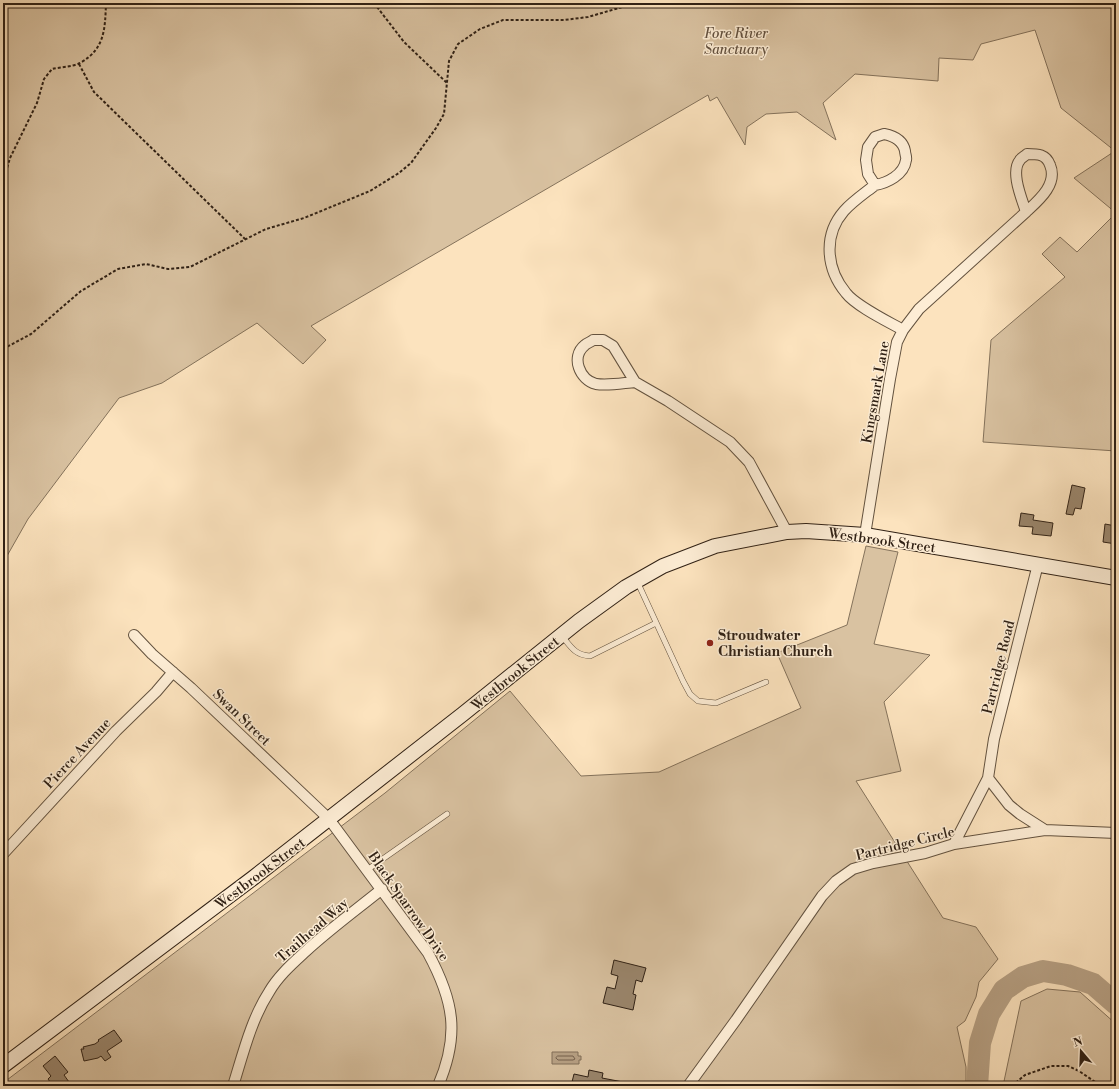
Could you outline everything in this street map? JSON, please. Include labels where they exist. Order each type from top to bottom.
[{"type":"main road","name":"Westbrook Street","points":[[3,1066],[247,883],[605,602],[637,580],[662,566],[715,546],[787,532],[828,532],[865,535],[1116,578]]},
{"type":"street","points":[[875,185],[868,174],[866,160],[868,146],[874,137],[884,134],[895,136],[904,146],[906,160],[901,171],[884,183],[875,185],[844,211],[835,226],[831,238],[829,251],[831,267],[846,294],[861,305],[903,330]]},
{"type":"street","name":"Kingsmark Lane","points":[[865,535],[897,342],[903,330],[919,309],[1026,212],[1047,190],[1050,185],[1053,172],[1048,160],[1037,154],[1027,154],[1019,160],[1016,171],[1017,184],[1026,212]]},
{"type":"street","points":[[635,382],[597,384],[586,380],[578,369],[578,354],[584,345],[593,340],[603,340],[613,346],[635,382],[668,401],[730,442],[749,462],[787,532]]},
{"type":"street","name":"Partridge Road","points":[[954,844],[988,778],[994,739],[1038,564]]},
{"type":"street","name":"Swan Street","points":[[134,635],[152,654],[329,819]]},
{"type":"street","name":"Pierce Avenue","points":[[3,854],[173,672]]},
{"type":"street","points":[[988,778],[1009,805],[1045,830]]},
{"type":"street","name":"Black Sparrow Drive","points":[[329,819],[428,953],[440,977],[448,1003],[452,1026],[451,1047],[446,1068],[438,1086]]},
{"type":"street","name":"Partridge Circle","points":[[688,1086],[822,896],[836,881],[853,869],[925,853],[954,844],[1045,830],[1116,833]]},
{"type":"street","name":"Trailhead Way","points":[[233,1086],[244,1048],[269,991],[296,961],[328,932],[382,889]]},
{"type":"lane","points":[[637,580],[683,681],[690,694],[698,701],[716,703],[766,682]]},
{"type":"lane","points":[[562,635],[574,652],[582,656],[590,656],[656,623]]},
{"type":"lane","points":[[367,870],[446,814]]},
{"type":"path","points":[[3,182],[10,158],[37,102],[44,79],[52,69],[79,64],[95,51],[101,43],[105,22],[106,3]]},
{"type":"path","points":[[374,3],[404,42],[447,83]]},
{"type":"path","points":[[3,349],[31,334],[81,291],[118,269],[146,264],[168,268],[190,267],[266,229],[304,218],[370,190],[399,173],[411,162],[436,128],[444,114],[449,61],[458,44],[480,29],[503,20],[564,20],[588,17],[636,3]]},
{"type":"path","points":[[792,4],[799,8],[808,3]]},
{"type":"path","points":[[79,64],[94,92],[245,240]]},
{"type":"path","points":[[1012,1086],[1025,1075],[1051,1066],[1068,1066],[1079,1071],[1101,1086]]},
{"type":"green space","name":"Fore River Sanctuary","points":[[3,3],[1116,3],[1116,213],[1074,178],[1115,151],[1061,108],[1035,30],[981,44],[973,60],[939,58],[938,81],[855,74],[823,103],[836,140],[797,112],[766,114],[747,127],[745,145],[717,97],[710,101],[708,95],[311,326],[326,340],[303,364],[257,323],[162,383],[119,398],[28,519],[3,563]]},
{"type":"green space","points":[[1116,213],[1116,451],[983,442],[991,340],[1065,277],[1042,254],[1060,237],[1077,252]]},
{"type":"green space","points":[[866,546],[898,552],[874,644],[930,655],[884,702],[901,771],[856,781],[943,918],[976,927],[998,959],[979,982],[976,997],[965,1021],[957,1027],[966,1067],[966,1086],[3,1086],[3,1083],[385,793],[510,691],[581,776],[659,772],[801,708],[777,653],[847,625]]},
{"type":"green space","points":[[1047,989],[1080,992],[1116,1024],[1116,1086],[1003,1086],[1021,1001]]},
{"type":"water","points":[[552,1052],[578,1052],[578,1056],[581,1056],[581,1060],[579,1060],[579,1064],[552,1064]]},
{"type":"building","points":[[1072,485],[1085,488],[1081,509],[1075,508],[1073,515],[1066,514]]},
{"type":"building","points":[[1021,513],[1034,515],[1033,520],[1053,523],[1051,536],[1032,534],[1033,527],[1019,526]]},
{"type":"building","points":[[1105,524],[1116,526],[1116,544],[1103,542]]},
{"type":"building","points":[[614,960],[646,968],[642,982],[636,980],[633,994],[636,995],[633,1010],[603,1003],[607,987],[615,989],[618,976],[611,974]]},
{"type":"building","points":[[114,1030],[122,1041],[107,1051],[111,1057],[105,1061],[101,1056],[84,1061],[81,1049],[84,1049],[83,1047],[95,1044],[99,1041],[98,1040]]},
{"type":"building","points":[[55,1056],[68,1072],[64,1075],[69,1082],[66,1086],[53,1086],[48,1079],[51,1076],[43,1066]]},
{"type":"building","points":[[589,1070],[603,1073],[602,1078],[623,1082],[622,1086],[571,1086],[574,1074],[588,1077]]},
{"type":"waterway","points":[[977,1086],[980,1043],[989,1014],[1004,990],[1023,977],[1043,971],[1067,975],[1093,984],[1116,1004]]},
{"type":"place","name":"Stroudwater Christian Church","points":[[710,643]]}]
